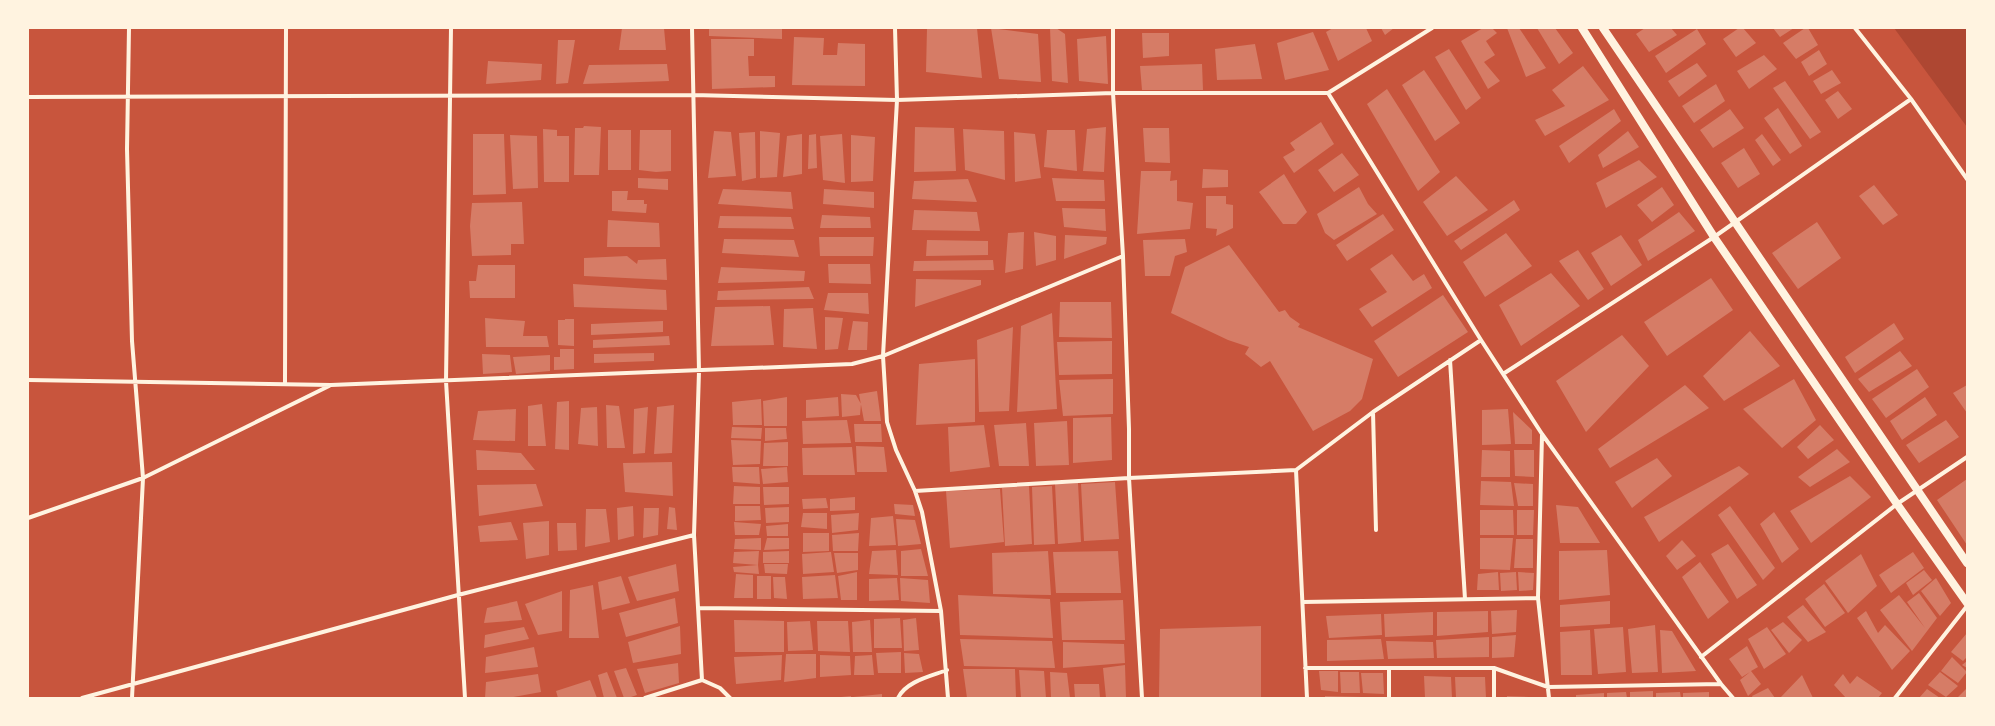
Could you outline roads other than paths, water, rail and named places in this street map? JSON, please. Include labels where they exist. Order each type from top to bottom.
[{"type":"main road","points":[[1582,28],[1714,237],[1897,504],[1967,603]]},
{"type":"main road","points":[[1603,28],[1967,563]]},
{"type":"street","points":[[129,28],[127,97],[132,341],[143,478],[132,698]]},
{"type":"street","points":[[284,384],[286,28]]},
{"type":"street","points":[[451,28],[446,381],[465,698]]},
{"type":"street","points":[[692,28],[699,370],[694,535],[702,680]]},
{"type":"street","points":[[895,28],[896,100],[883,356],[887,422],[896,450],[915,491],[922,512],[941,611],[947,670],[948,698]]},
{"type":"street","points":[[1113,28],[1113,93],[1123,256],[1129,429],[1129,478],[1142,698]]},
{"type":"street","points":[[28,97],[693,95],[896,100],[1113,93],[1328,93],[1432,28]]},
{"type":"street","points":[[1855,28],[1911,99],[1967,179]]},
{"type":"street","points":[[1328,93],[1481,340],[1542,434],[1701,657],[1733,698]]},
{"type":"street","points":[[1503,374],[1714,237],[1911,99]]},
{"type":"street","points":[[28,380],[331,384],[446,381],[852,364],[883,356],[1123,256]]},
{"type":"street","points":[[915,491],[1129,478],[1296,470],[1373,412],[1481,340]]},
{"type":"street","points":[[1450,360],[1465,599]]},
{"type":"street","points":[[28,518],[143,478],[331,384]]},
{"type":"street","points":[[1373,412],[1376,530]]},
{"type":"street","points":[[1542,434],[1538,598],[1549,698]]},
{"type":"street","points":[[1701,657],[1897,504],[1967,457]]},
{"type":"street","points":[[1296,470],[1307,698]]},
{"type":"street","points":[[82,698],[458,595],[694,535]]},
{"type":"street","points":[[1303,602],[1538,598]]},
{"type":"street","points":[[1895,698],[1967,606]]},
{"type":"street","points":[[698,608],[941,611]]},
{"type":"street","points":[[1305,668],[1494,668],[1548,687],[1721,684]]},
{"type":"street","points":[[1389,668],[1389,698]]},
{"type":"street","points":[[1494,668],[1494,698]]},
{"type":"street","points":[[898,698],[916,681],[947,670]]},
{"type":"street","points":[[645,698],[702,680],[720,688],[730,698]]}]
